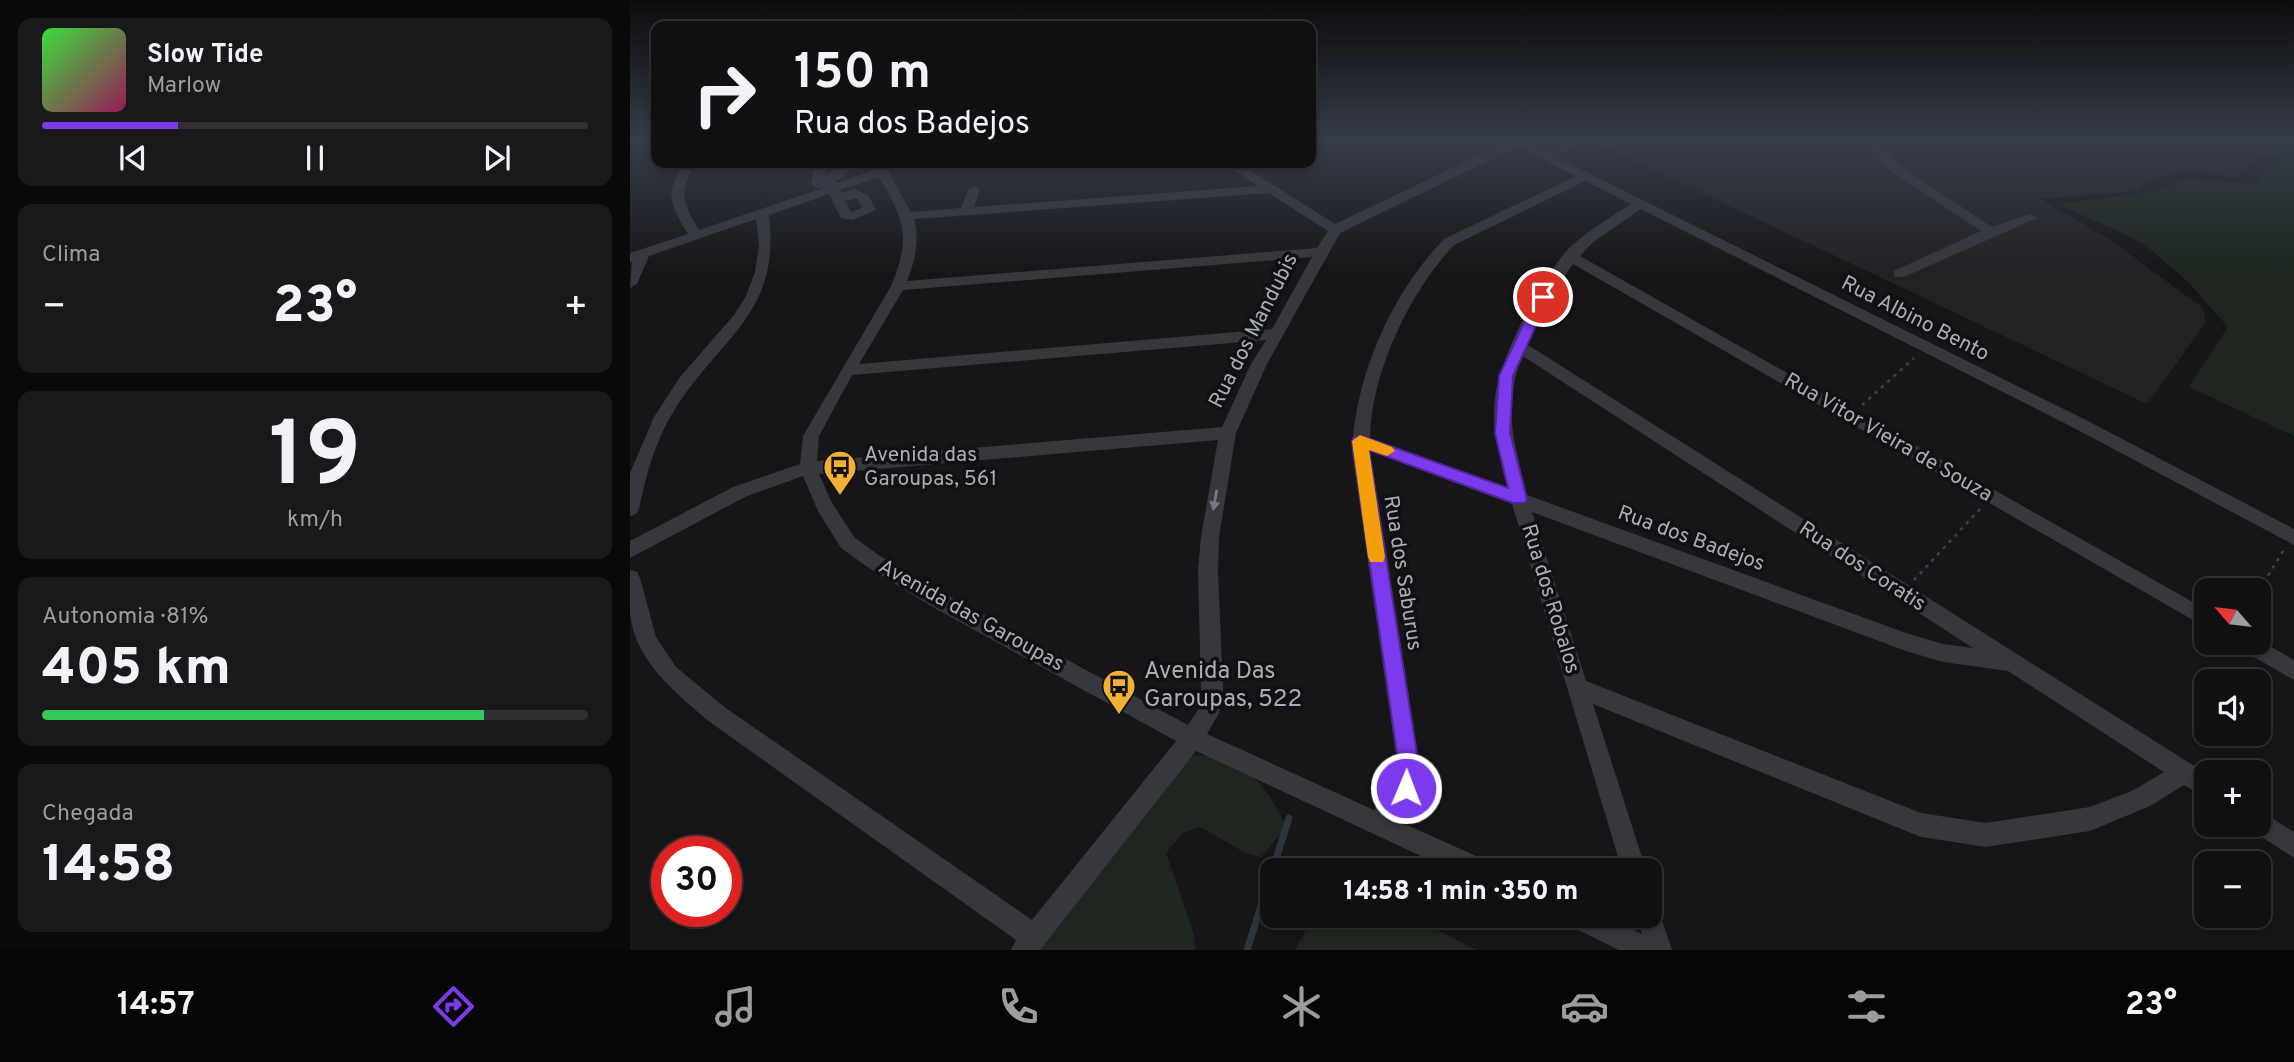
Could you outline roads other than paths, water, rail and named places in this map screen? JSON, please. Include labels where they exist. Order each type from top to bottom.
[{"type":"street","points":[[677,185],[676,203],[696,235]]},
{"type":"street","points":[[775,197],[829,188],[831,185]]},
{"type":"street","points":[[630,284],[636,256],[835,185]]},
{"type":"street","points":[[808,468],[811,436],[908,264],[911,232],[890,185]]},
{"type":"street","points":[[1264,185],[1335,230],[1426,185]]},
{"type":"street","name":"Rua dos Saburus","points":[[1379,823],[1406,788],[1407,754],[1360,441],[1367,391],[1380,354],[1437,252],[1449,242],[1567,185]]},
{"type":"street","name":"Rua Albino Bento","points":[[1600,185],[2082,425],[2293,538]]},
{"type":"street","points":[[1921,185],[1991,232]]},
{"type":"street","points":[[906,216],[1270,189]]},
{"type":"street","points":[[967,212],[974,190]]},
{"type":"street","name":"Rua dos Robalos","points":[[1630,858],[1519,499],[1503,433],[1502,408],[1506,376],[1518,346],[1543,297],[1569,256],[1588,239],[1638,205]]},
{"type":"street","points":[[630,509],[636,478],[651,438],[670,404],[729,334],[760,283],[768,237],[762,212]]},
{"type":"street","points":[[1899,274],[1991,232],[2030,218]]},
{"type":"street","name":"Rua dos Mandubis","points":[[1029,944],[1192,738],[1208,713],[1212,690],[1208,571],[1210,537],[1228,433],[1259,364],[1335,230]]},
{"type":"street","points":[[898,286],[1321,252]]},
{"type":"street","name":"Rua Vitor Vieira de Souza","points":[[1569,256],[2194,613]]},
{"type":"street","points":[[847,370],[1277,334]]},
{"type":"street","name":"Rua dos Coratis","points":[[1518,346],[2194,779]]},
{"type":"street","points":[[630,550],[749,487],[779,475],[808,468],[1228,433]]},
{"type":"street","name":"Rua dos Badejos","points":[[1360,441],[1906,642],[1981,660],[2011,663]]},
{"type":"street","name":"Avenida das Garoupas","points":[[808,468],[824,506],[848,542],[873,561],[938,600],[1192,738],[1453,858]]},
{"type":"street","points":[[630,578],[647,640],[669,674],[715,713],[1029,944]]},
{"type":"street","points":[[2267,655],[2294,671]]},
{"type":"street","points":[[1577,687],[1921,825],[1986,835],[2090,819],[2142,798],[2184,772]]},
{"type":"street","points":[[2271,830],[2294,846]]},
{"type":"street","points":[[1601,928],[1646,950]]},
{"type":"street","points":[[1652,928],[1659,950]]},
{"type":"waterway","points":[[1247,950],[1289,818]]},
{"type":"place","name":"Avenida das Garoupas, 561","points":[[840,497]]},
{"type":"place","name":"Avenida Das Garoupas, 522","points":[[1119,716]]}]
